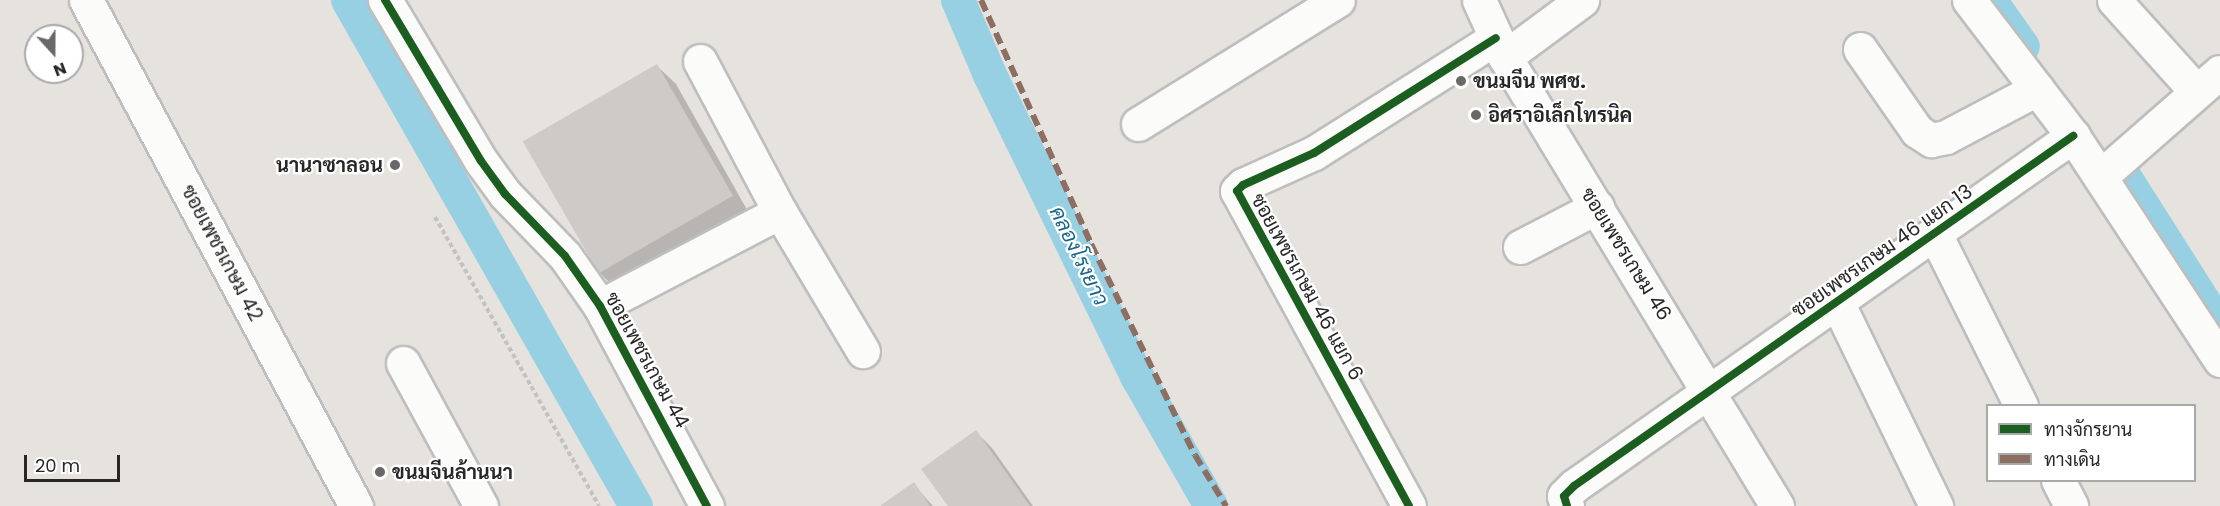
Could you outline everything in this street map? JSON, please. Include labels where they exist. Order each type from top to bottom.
[{"type":"street","name":"ซอยเพชรเกษม 42","points":[[86,0],[356,506]]},
{"type":"street","name":"ซอยเพชรเกษม 44","points":[[386,0],[481,161],[505,194],[565,256],[600,306],[707,506]]},
{"type":"street","points":[[1138,124],[1338,0]]},
{"type":"street","name":"ซอยเพชรเกษม 46","points":[[1479,0],[1501,47],[1777,506]]},
{"type":"street","points":[[1501,47],[1582,0]]},
{"type":"street","points":[[1969,0],[2101,176],[2220,360]]},
{"type":"street","points":[[2101,176],[2208,81],[2114,0]]},
{"type":"street","name":"ซอยเพชรเกษม 46 แยก 6","points":[[1409,506],[1237,191],[1314,153],[1501,47]]},
{"type":"street","points":[[1860,49],[1917,131],[1931,140],[1946,137],[2037,89]]},
{"type":"street","points":[[700,61],[780,212],[862,351]]},
{"type":"street","name":"ซอยเพชรเกษม 46 แยก 13","points":[[1567,506],[1564,496],[1574,486],[1708,389],[1838,304],[2073,136]]},
{"type":"street","points":[[1520,247],[1597,207]]},
{"type":"street","points":[[600,306],[780,212]]},
{"type":"street","points":[[1935,234],[2020,404]]},
{"type":"street","points":[[1838,304],[1936,506]]},
{"type":"street","points":[[403,363],[481,506]]},
{"type":"street","points":[[2059,482],[2071,506]]},
{"type":"path","points":[[435,217],[599,506]]},
{"type":"building","points":[[657,64],[733,196],[599,273],[523,142]]},
{"type":"building","points":[[976,430],[1030,506],[948,506],[921,469]]},
{"type":"building","points":[[914,482],[930,506],[880,506]]},
{"type":"waterway","points":[[348,0],[636,506]]},
{"type":"waterway","name":"คลองโรงยาว","points":[[958,0],[990,75],[1138,378],[1211,506]]},
{"type":"waterway","points":[[1990,0],[2023,47]]},
{"type":"waterway","points":[[2126,179],[2220,327]]},
{"type":"marked path","points":[[981,0],[1091,244],[1195,455],[1226,506]]},
{"type":"cycle path","points":[[385,0],[481,161],[505,194],[565,256],[600,306],[707,506]]},
{"type":"cycle path","points":[[1409,506],[1237,191],[1243,185],[1314,153],[1496,38]]},
{"type":"cycle path","points":[[1567,506],[1564,496],[1574,486],[2073,136]]},
{"type":"place","name":"ขนมจีน พศช.","points":[[1461,81]]},
{"type":"place","name":"อิศราอิเล็กโทรนิค","points":[[1476,115]]},
{"type":"place","name":"นานาซาลอน","points":[[395,165]]},
{"type":"place","name":"ขนมจีนล้านนา","points":[[380,472]]}]
